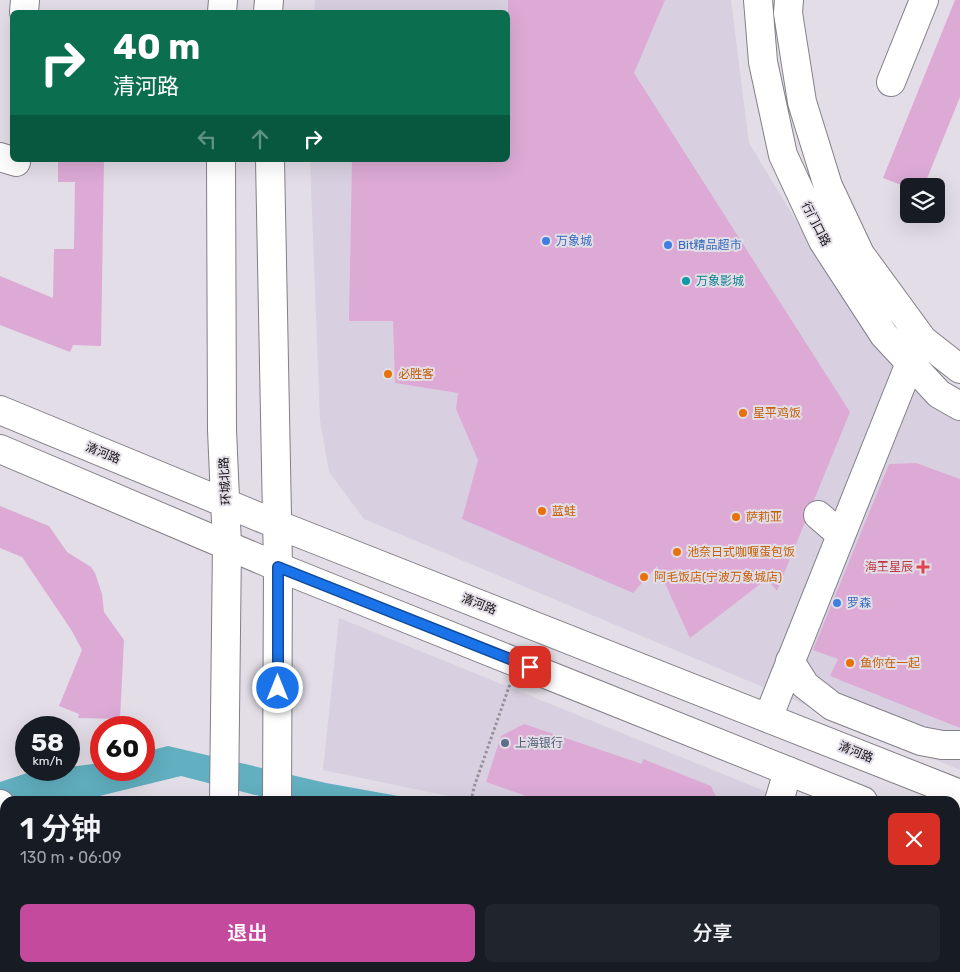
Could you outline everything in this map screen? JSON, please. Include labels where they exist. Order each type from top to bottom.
[{"type":"main road","name":"行门口路","points":[[758,0],[762,62],[783,155],[823,241],[884,335],[940,394],[960,406]]},
{"type":"main road","points":[[789,0],[788,13],[802,102],[828,186],[860,254],[923,340],[960,369]]},
{"type":"main road","points":[[891,82],[924,0]]},
{"type":"main road","name":"环城北路","points":[[221,162],[222,430],[227,504],[224,796]]},
{"type":"main road","points":[[270,162],[278,567],[277,796]]},
{"type":"main road","points":[[768,718],[910,363]]},
{"type":"main road","name":"清河路","points":[[0,410],[276,524],[960,794]]},
{"type":"main road","points":[[0,449],[278,567],[850,796]]},
{"type":"main road","points":[[818,514],[841,535]]},
{"type":"main road","points":[[790,661],[806,685],[832,706],[921,741],[942,745],[960,745]]},
{"type":"main road","points":[[780,796],[788,771]]},
{"type":"path","points":[[473,796],[474,787],[510,683]]},
{"type":"shaded area","points":[[315,0],[731,0],[749,143],[832,280],[960,420],[960,770],[364,519],[329,472],[320,420],[310,162],[510,162],[510,10],[314,10]]},
{"type":"shaded area","points":[[339,618],[777,796],[448,796],[323,770]]},
{"type":"water","points":[[168,746],[326,783],[398,796],[259,796],[181,776],[99,796],[0,796],[0,782],[15,777],[15,781],[80,781],[80,766],[90,764],[90,781],[155,781],[155,749]]},
{"type":"building","name":"万象城","points":[[508,0],[665,0],[634,73],[850,412],[814,500],[807,504],[803,512],[805,522],[777,591],[767,579],[690,638],[657,566],[633,593],[462,519],[478,460],[456,409],[458,393],[395,383],[393,321],[349,321],[352,162],[510,162],[510,10],[508,10]]},
{"type":"building","points":[[955,0],[960,0],[960,97],[927,178],[900,178],[900,184],[883,178]]},
{"type":"building","points":[[58,162],[104,162],[101,346],[73,345],[70,352],[0,325],[0,276],[53,298],[54,249],[74,249],[75,182],[58,182]]},
{"type":"building","points":[[916,463],[960,479],[960,728],[830,676],[838,659],[813,650],[889,464]]},
{"type":"building","points":[[0,506],[49,526],[67,552],[91,567],[102,594],[104,612],[124,640],[120,716],[90,716],[90,718],[80,718],[79,714],[59,706],[82,650],[72,631],[22,557],[0,548]]},
{"type":"building","points":[[524,724],[642,764],[643,759],[711,786],[716,796],[526,796],[486,782],[501,736]]},
{"type":"place","name":"万象城","points":[[546,241]]},
{"type":"place","name":"Bit精品超市","points":[[668,245]]},
{"type":"place","name":"万象影城","points":[[686,281]]},
{"type":"place","name":"必胜客","points":[[388,374]]},
{"type":"place","name":"星平鸡饭","points":[[743,413]]},
{"type":"place","name":"蓝蛙","points":[[542,511]]},
{"type":"place","name":"萨莉亚","points":[[736,517]]},
{"type":"place","name":"池奈日式咖喱蛋包饭","points":[[677,552]]},
{"type":"place","name":"海王星辰","points":[[923,567]]},
{"type":"place","name":"阿毛饭店(宁波万象城店)","points":[[644,577]]},
{"type":"place","name":"罗森","points":[[837,603]]},
{"type":"place","name":"鱼你在一起","points":[[850,663]]},
{"type":"place","name":"上海银行","points":[[505,743]]},
{"type":"route","points":[[278,688],[278,567],[530,667]]}]
